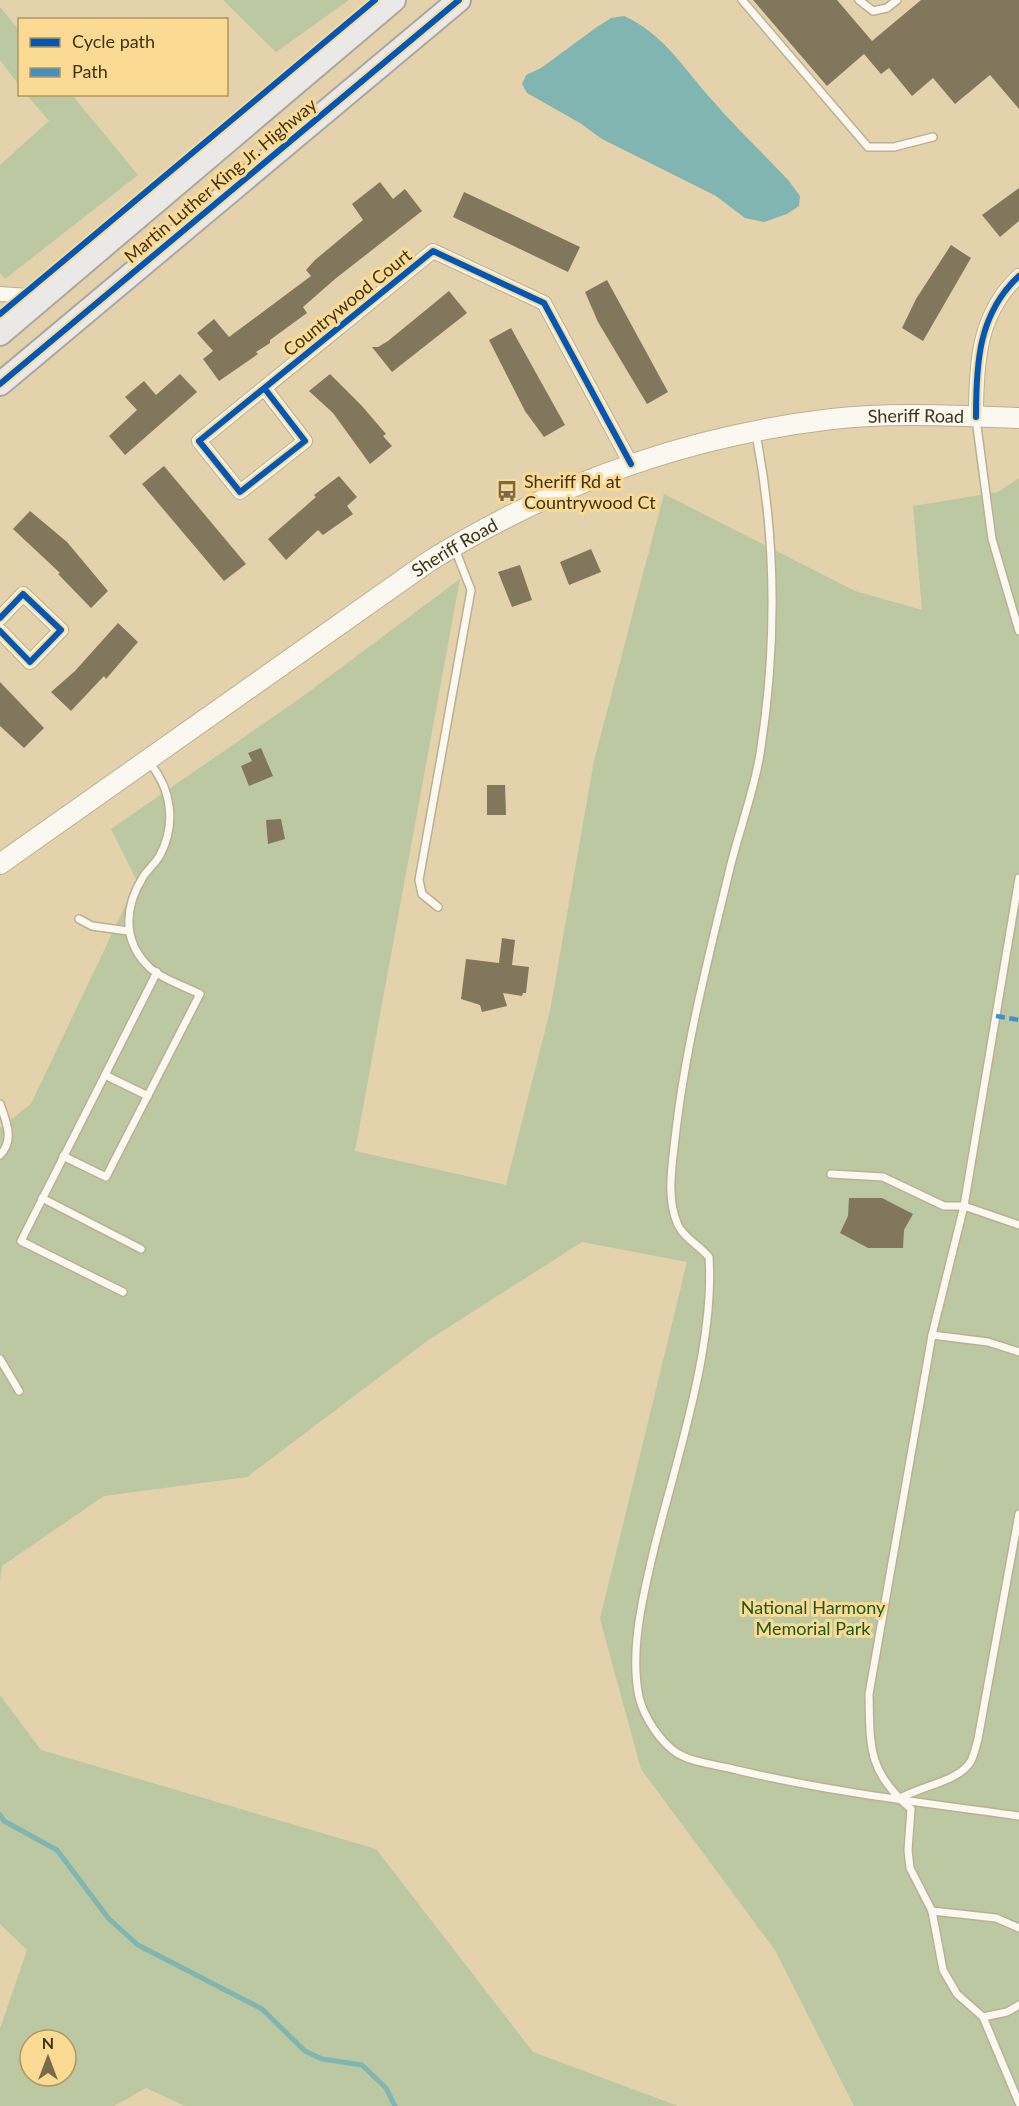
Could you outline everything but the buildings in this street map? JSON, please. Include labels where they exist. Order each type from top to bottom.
[{"type":"main road","name":"Martin Luther King Jr. Highway","points":[[0,334],[394,0]]},
{"type":"main road","name":"Martin Luther King Jr. Highway","points":[[0,384],[459,0]]},
{"type":"main road","name":"Sheriff Road","points":[[0,864],[148,761],[340,622],[454,546],[561,489],[702,443],[755,431],[856,417],[1019,418]]},
{"type":"street","name":"Countrywood Court","points":[[265,389],[304,441],[240,492],[199,441],[433,251],[544,303],[632,464]]},
{"type":"street","points":[[976,417],[976,361],[981,340],[998,300],[1019,276]]},
{"type":"street","points":[[0,294],[28,296],[51,291]]},
{"type":"street","points":[[0,618],[23,594],[61,630],[30,662],[0,631]]},
{"type":"lane","points":[[742,0],[868,147],[894,147],[933,137]]},
{"type":"lane","points":[[859,0],[873,11],[887,8],[897,0]]},
{"type":"lane","points":[[976,417],[992,539],[1019,632]]},
{"type":"lane","points":[[755,431],[762,465],[774,575],[770,663],[760,756],[717,924],[685,1067],[677,1116],[672,1206],[678,1227],[709,1257],[711,1283],[708,1319],[690,1404],[644,1590],[638,1647],[639,1697],[649,1720],[664,1741],[678,1753],[770,1778],[1019,1816]]},
{"type":"lane","points":[[438,907],[422,894],[419,880],[471,590],[454,546]]},
{"type":"lane","points":[[63,1156],[106,1178],[200,994],[148,966],[128,931],[133,894],[159,858],[168,839],[169,797],[161,777],[148,761]]},
{"type":"lane","points":[[1019,878],[964,1206],[932,1335],[869,1694],[872,1750],[881,1779],[911,1809],[908,1850],[910,1868],[932,1911],[943,1970],[948,1983],[968,2006],[983,2017],[1019,2103]]},
{"type":"lane","points":[[79,919],[92,926],[128,931]]},
{"type":"lane","points":[[123,1292],[21,1241],[157,972]]},
{"type":"lane","points":[[105,1075],[148,1096]]},
{"type":"lane","points":[[0,1104],[9,1130],[8,1143],[0,1155]]},
{"type":"lane","points":[[831,1174],[883,1177],[944,1206],[964,1206],[1019,1225]]},
{"type":"lane","points":[[42,1198],[141,1249]]},
{"type":"lane","points":[[932,1335],[988,1342],[1019,1352]]},
{"type":"lane","points":[[0,1359],[19,1391]]},
{"type":"lane","points":[[899,1799],[913,1790],[950,1778],[970,1762],[978,1738],[1019,1514]]},
{"type":"lane","points":[[932,1911],[996,1917],[1019,1928]]},
{"type":"lane","points":[[983,2017],[1007,2012],[1019,2005]]},
{"type":"green space","points":[[223,0],[349,0],[276,52]]},
{"type":"green space","points":[[0,7],[18,29],[18,84],[0,60]]},
{"type":"green space","points":[[28,96],[73,96],[138,175],[5,279],[0,273],[0,165],[49,121]]},
{"type":"green space","name":"National Harmony Memorial Park","points":[[1019,478],[1019,2106],[854,2106],[775,1950],[641,1769],[600,1619],[687,1262],[582,1242],[427,1341],[247,1477],[104,1496],[2,1566],[0,1580],[0,1128],[31,1104],[137,881],[111,829],[295,702],[460,579],[355,1151],[506,1185],[550,1011],[594,761],[664,494],[855,591],[922,610],[913,506],[998,492]]},
{"type":"green space","points":[[0,1695],[41,1750],[376,1849],[533,2052],[678,2106],[185,2106],[146,2088],[114,2106],[0,2106],[0,2029],[27,1950],[0,1924]]},
{"type":"water","points":[[624,16],[651,32],[673,53],[722,111],[789,181],[800,196],[799,206],[787,214],[764,222],[745,218],[716,196],[602,139],[580,123],[527,93],[522,84],[526,75],[541,68],[611,18]]},
{"type":"waterway","points":[[0,1815],[4,1821],[57,1850],[109,1919],[138,1945],[262,2009],[305,2051],[322,2059],[362,2065],[386,2088],[395,2106]]},
{"type":"marked path","points":[[996,1016],[1019,1020]]},
{"type":"cycle path","points":[[0,314],[375,0]]},
{"type":"cycle path","points":[[0,384],[459,0]]},
{"type":"cycle path","points":[[265,389],[305,441],[240,492],[199,441],[433,251],[544,303],[631,464]]},
{"type":"cycle path","points":[[976,417],[979,359],[987,323],[1005,291],[1019,276]]},
{"type":"cycle path","points":[[0,618],[23,594],[61,630],[30,662],[0,631]]},
{"type":"place","name":"Sheriff Rd at Countrywood Ct","points":[[507,491]]}]
